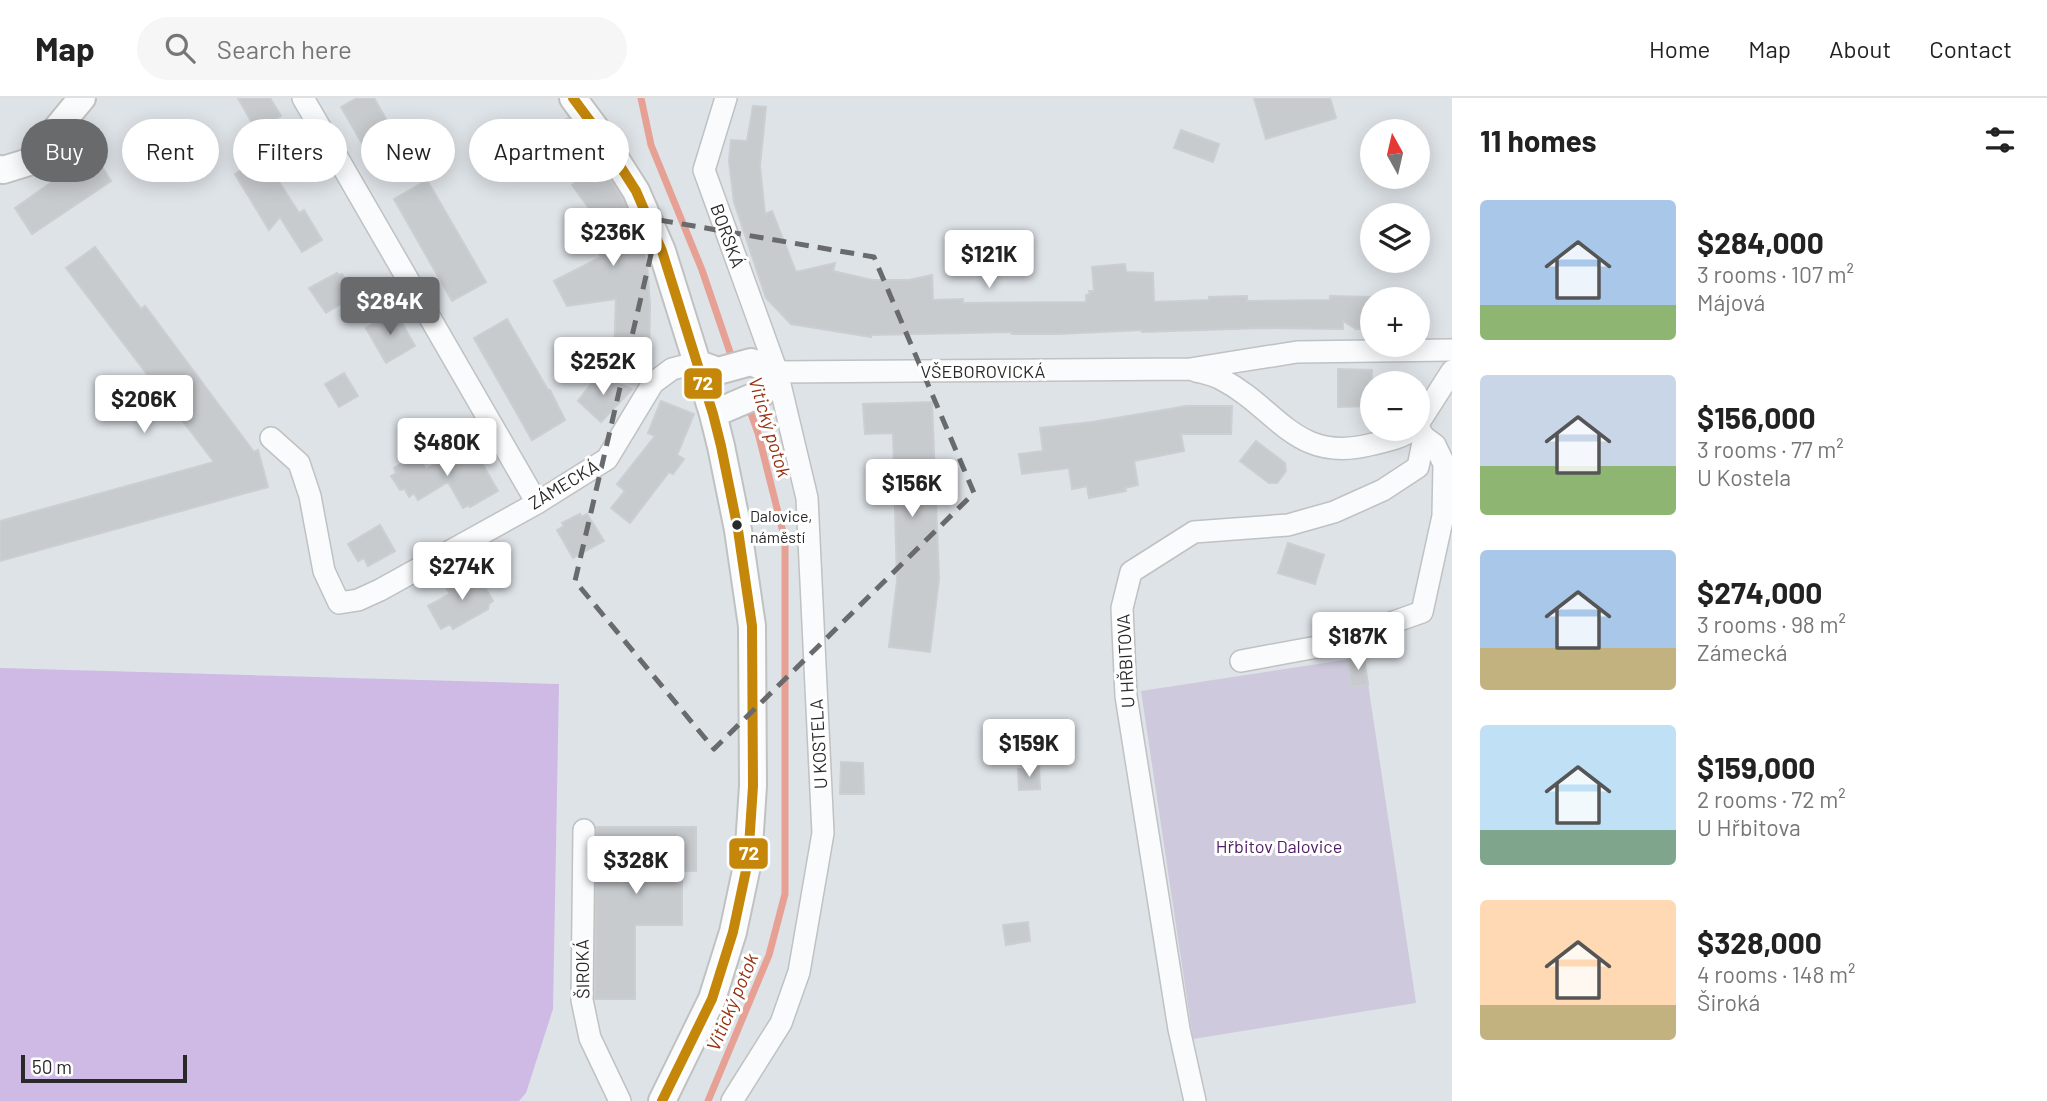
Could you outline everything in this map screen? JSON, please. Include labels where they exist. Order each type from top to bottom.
[{"type":"street","points":[[0,169],[29,162],[82,98]]},
{"type":"street","points":[[303,98],[537,503]]},
{"type":"street","points":[[573,98],[636,191],[707,367],[721,410],[752,626],[753,786],[748,861],[733,932],[712,999],[662,1101]]},
{"type":"street","name":"BORSKÁ","points":[[726,98],[704,170],[769,383]]},
{"type":"street","name":"VŠEBOROVICKÁ","points":[[769,383],[1190,369],[1297,352],[1452,350]]},
{"type":"street","points":[[707,367],[751,362],[769,383],[721,410]]},
{"type":"street","name":"ZÁMECKÁ","points":[[271,438],[299,463],[310,496],[324,571],[340,603],[358,600],[380,590],[537,503],[607,460],[653,383],[672,369],[707,367]]},
{"type":"street","name":"VŠEBOROVICKÁ","points":[[1190,369],[1220,379],[1247,396],[1301,440],[1324,447],[1346,449],[1383,441]]},
{"type":"street","points":[[1430,408],[1452,370]]},
{"type":"street","name":"U KOSTELA","points":[[732,1101],[781,1023],[799,972],[823,833],[807,498],[769,383]]},
{"type":"street","points":[[1241,661],[1328,645],[1422,612],[1443,516],[1444,464],[1430,440]]},
{"type":"street","name":"U HŘBITOVA","points":[[1195,1101],[1179,1029],[1126,696],[1122,608],[1131,572],[1194,532],[1288,525],[1334,512],[1371,495],[1418,467],[1418,441]]},
{"type":"street","name":"ŠIROKÁ","points":[[584,830],[582,1000],[590,1038],[620,1101]]},
{"type":"highlighted area","points":[[659,220],[874,257],[974,493],[714,749],[575,581]]},
{"type":"shaded area","points":[[0,668],[559,684],[553,1009],[526,1093],[519,1101],[0,1101]]},
{"type":"green space","name":"Hřbitov Dalovice","points":[[1364,657],[1416,1003],[1193,1039],[1141,691]]},
{"type":"building","points":[[238,98],[270,98],[281,116],[276,119],[250,119]]},
{"type":"building","points":[[357,98],[374,98],[386,119],[361,119],[361,141],[341,107]]},
{"type":"building","points":[[1254,98],[1330,98],[1336,118],[1266,139]]},
{"type":"building","points":[[753,106],[766,107],[760,166],[765,214],[772,211],[796,272],[835,263],[833,271],[872,280],[909,280],[932,275],[933,300],[963,299],[963,303],[1086,302],[1086,295],[1090,294],[1089,291],[1094,291],[1092,267],[1125,264],[1126,272],[1153,273],[1154,302],[1247,296],[1247,301],[1330,300],[1330,296],[1360,297],[1360,329],[1343,321],[1343,329],[1142,330],[1058,334],[1012,332],[871,337],[791,324],[766,298],[734,202],[729,161],[731,140],[747,141]]},
{"type":"building","points":[[1181,130],[1219,144],[1213,162],[1174,148]]},
{"type":"building","points":[[108,176],[111,181],[32,234],[15,208],[52,182],[108,182]]},
{"type":"building","points":[[240,182],[279,182],[299,213],[304,210],[322,240],[302,252],[280,217],[269,230]]},
{"type":"building","points":[[428,182],[486,282],[452,301],[394,199]]},
{"type":"building","points":[[576,182],[611,182],[624,202],[647,263],[650,305],[649,363],[614,356],[616,299],[567,306],[554,281],[601,257],[589,238],[604,229],[572,185]]},
{"type":"building","points":[[95,247],[141,309],[145,306],[254,452],[258,450],[268,487],[0,561],[0,521],[214,462],[66,268]]},
{"type":"building","points":[[337,273],[342,274],[355,295],[326,313],[309,288]]},
{"type":"building","points":[[395,311],[415,346],[386,363],[366,328]]},
{"type":"building","points":[[507,319],[565,420],[532,440],[474,338]]},
{"type":"building","points":[[1338,369],[1372,370],[1360,371],[1360,406],[1338,407]]},
{"type":"building","points":[[344,373],[358,396],[339,407],[325,384]]},
{"type":"building","points":[[598,375],[632,389],[601,422],[578,401]]},
{"type":"building","points":[[661,401],[694,414],[677,455],[684,459],[673,474],[669,472],[630,523],[611,508],[625,491],[617,484],[655,436],[648,433]]},
{"type":"building","points":[[932,402],[939,579],[930,652],[889,647],[897,581],[893,433],[865,434],[863,404]]},
{"type":"building","points":[[1187,406],[1232,406],[1231,434],[1181,434],[1184,451],[1134,461],[1138,485],[1125,488],[1126,491],[1089,498],[1087,486],[1072,489],[1069,468],[1022,474],[1019,454],[1043,451],[1040,428]]},
{"type":"building","points":[[1256,441],[1285,463],[1286,471],[1277,483],[1269,483],[1240,461]]},
{"type":"building","points":[[465,451],[468,457],[476,453],[498,491],[470,507],[469,505],[463,508],[448,482],[418,500],[414,493],[409,497],[405,489],[400,490],[391,476],[396,473],[394,468],[417,455],[426,469],[452,453],[455,457]]},
{"type":"building","points":[[580,514],[581,517],[587,514],[604,541],[573,558],[557,530],[564,526],[562,523]]},
{"type":"building","points":[[380,525],[395,551],[368,566],[364,558],[358,561],[348,544]]},
{"type":"building","points":[[1288,543],[1324,555],[1315,584],[1278,573]]},
{"type":"building","points":[[475,570],[493,601],[488,609],[453,629],[450,624],[441,629],[428,606],[450,594],[445,586]]},
{"type":"building","points":[[1364,657],[1368,685],[1351,687],[1347,660]]},
{"type":"building","points":[[841,762],[863,763],[864,794],[840,794]]},
{"type":"building","points":[[1039,767],[1040,789],[1019,790],[1018,769]]},
{"type":"building","points":[[596,827],[696,827],[696,871],[682,871],[682,925],[635,925],[635,999],[595,999]]},
{"type":"building","points":[[1028,922],[1030,941],[1006,945],[1003,925]]},
{"type":"waterway","name":"Vitický potok","points":[[641,98],[651,145],[702,270],[733,361]]},
{"type":"waterway","name":"Vitický potok","points":[[708,1101],[769,955],[785,894],[785,540],[758,433],[748,405]]},
{"type":"transit line","name":"72","points":[[573,98],[636,191],[662,251],[721,446],[738,530],[752,626],[753,786],[748,861],[733,932],[712,999],[662,1101]]},
{"type":"place","name":"Dalovice, náměstí","points":[[737,525]]}]
